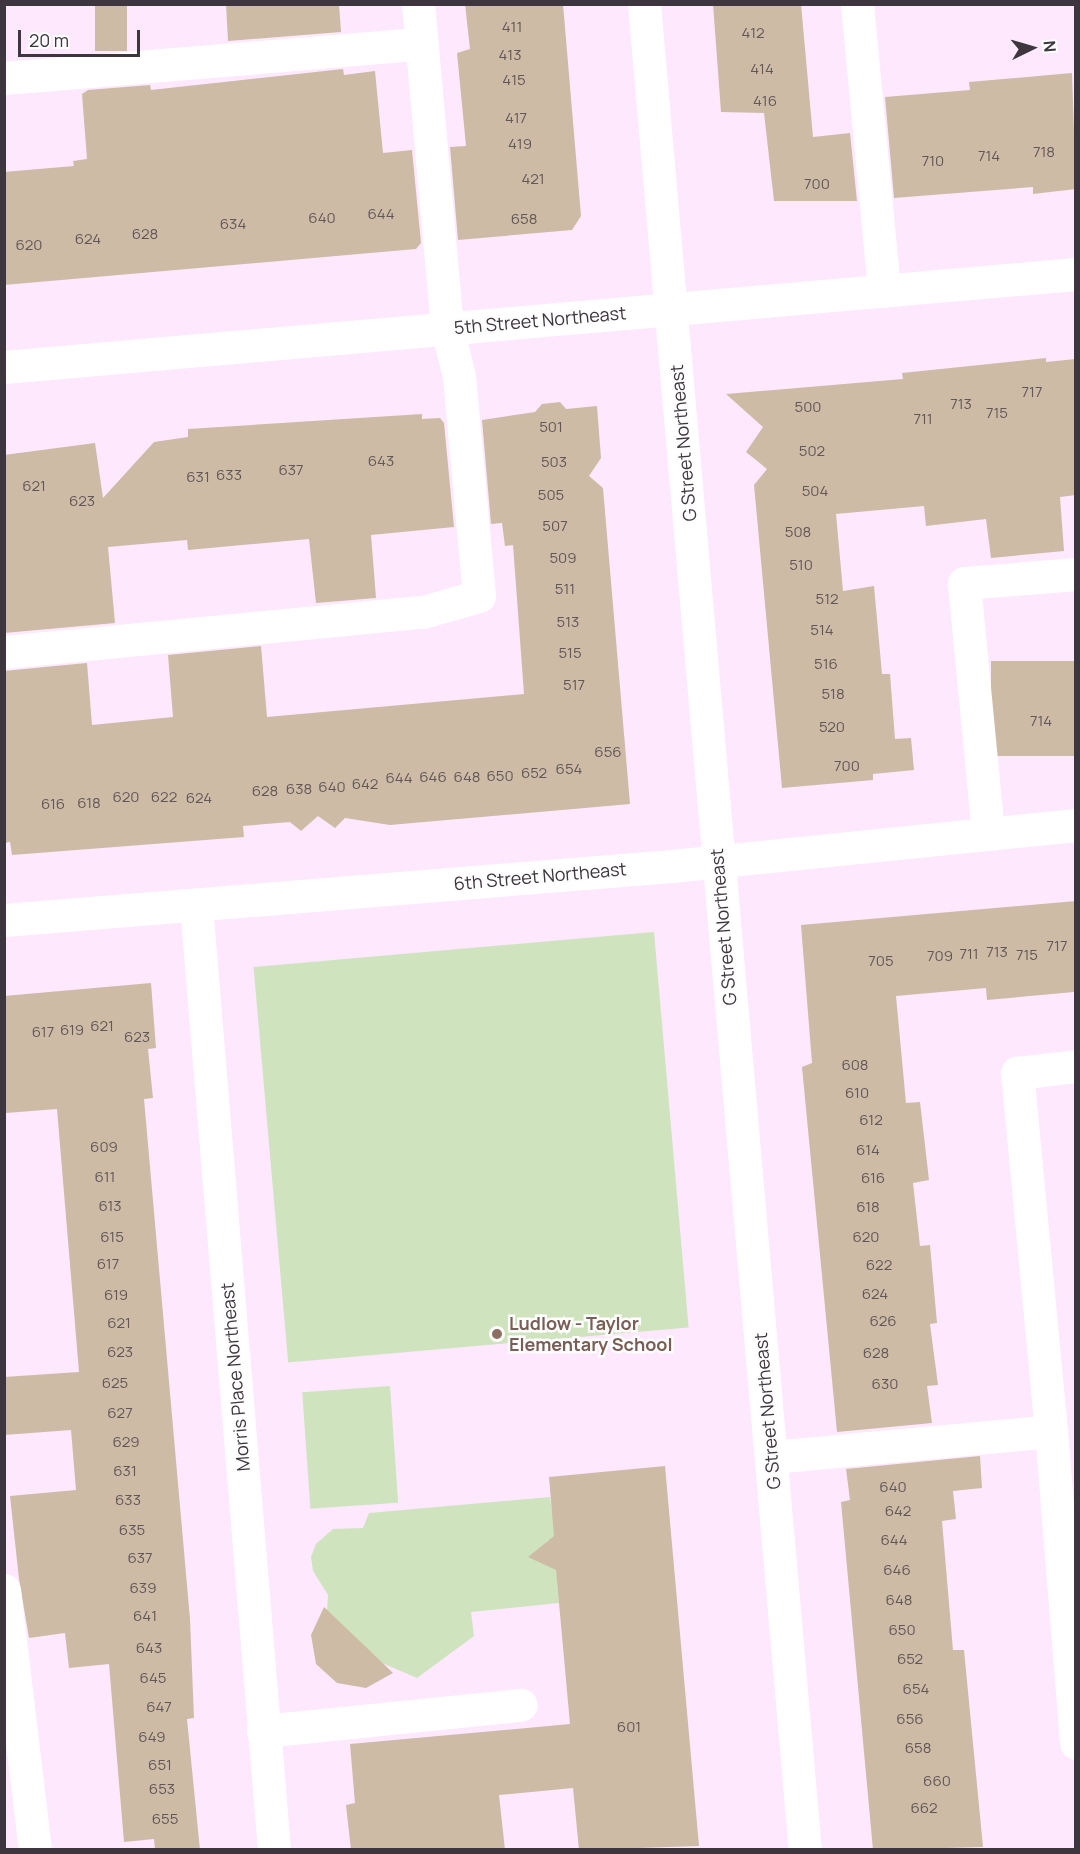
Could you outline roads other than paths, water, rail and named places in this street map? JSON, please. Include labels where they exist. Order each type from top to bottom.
[{"type":"street","points":[[4,652],[423,612],[479,596],[459,376],[447,328],[418,4]]},
{"type":"street","name":"G Street Northeast","points":[[644,4],[805,1850]]},
{"type":"street","points":[[857,4],[884,291]]},
{"type":"street","points":[[4,78],[422,44]]},
{"type":"street","name":"5th Street Northeast","points":[[4,367],[1076,274]]},
{"type":"street","points":[[988,833],[964,583],[1076,574]]},
{"type":"street","name":"6th Street Northeast","points":[[4,920],[717,861],[1076,825]]},
{"type":"street","name":"Morris Place Northeast","points":[[196,905],[274,1850]]},
{"type":"street","points":[[1075,1749],[1051,1431],[1017,1073],[1076,1066]]},
{"type":"street","points":[[772,1456],[1051,1431]]},
{"type":"street","points":[[4,1590],[35,1850]]},
{"type":"street","points":[[263,1731],[521,1705]]},
{"type":"place","name":"Ludlow - Taylor Elementary School","points":[[497,1334]]}]
